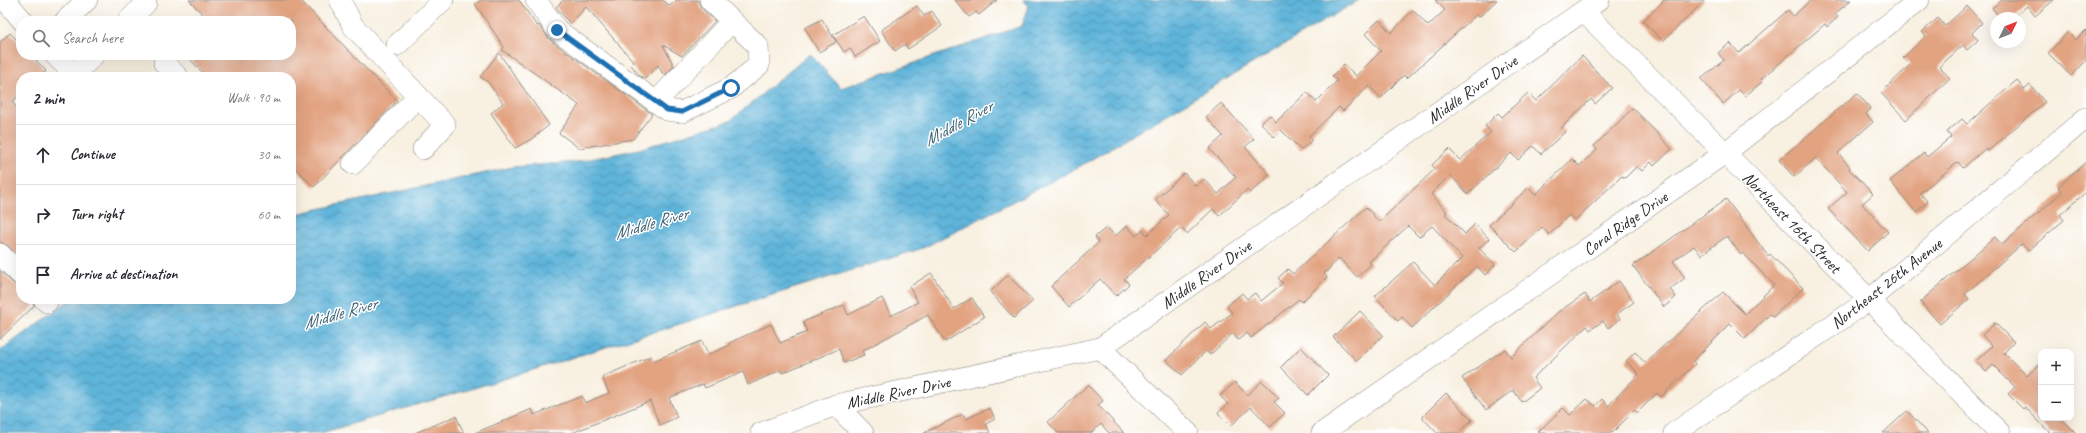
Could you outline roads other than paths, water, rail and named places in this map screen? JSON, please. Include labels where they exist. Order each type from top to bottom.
[{"type":"street","points":[[6,0],[19,16]]},
{"type":"street","points":[[70,16],[87,0]]},
{"type":"street","points":[[340,0],[353,26],[445,125],[423,149]]},
{"type":"street","points":[[397,46],[443,0]]},
{"type":"street","points":[[536,0],[557,30],[667,110],[682,112],[731,88],[759,65],[758,46],[710,0]]},
{"type":"street","name":"Coral Ridge Drive","points":[[1322,433],[1725,153],[1920,0]]},
{"type":"street","points":[[133,16],[146,3]]},
{"type":"street","name":"Northeast 16th Street","points":[[1591,6],[1725,153],[1868,301],[2000,433]]},
{"type":"street","name":"Middle River Drive","points":[[761,433],[836,405],[1100,348],[1591,6]]},
{"type":"street","points":[[656,102],[732,21]]},
{"type":"street","points":[[67,70],[85,60]]},
{"type":"street","points":[[353,164],[418,96]]},
{"type":"street","name":"Northeast 26th Avenue","points":[[1674,433],[1868,301],[2086,118]]},
{"type":"street","points":[[0,254],[16,270]]},
{"type":"street","points":[[1100,348],[1188,433]]},
{"type":"street","points":[[836,405],[863,433]]},
{"type":"water","name":"Middle River","points":[[1023,0],[1359,0],[1077,168],[923,248],[491,383],[321,433],[0,433],[0,351],[64,304],[296,304],[296,214],[513,167],[576,162],[639,149],[730,121],[810,54],[841,88],[1022,26],[1029,6]]}]
